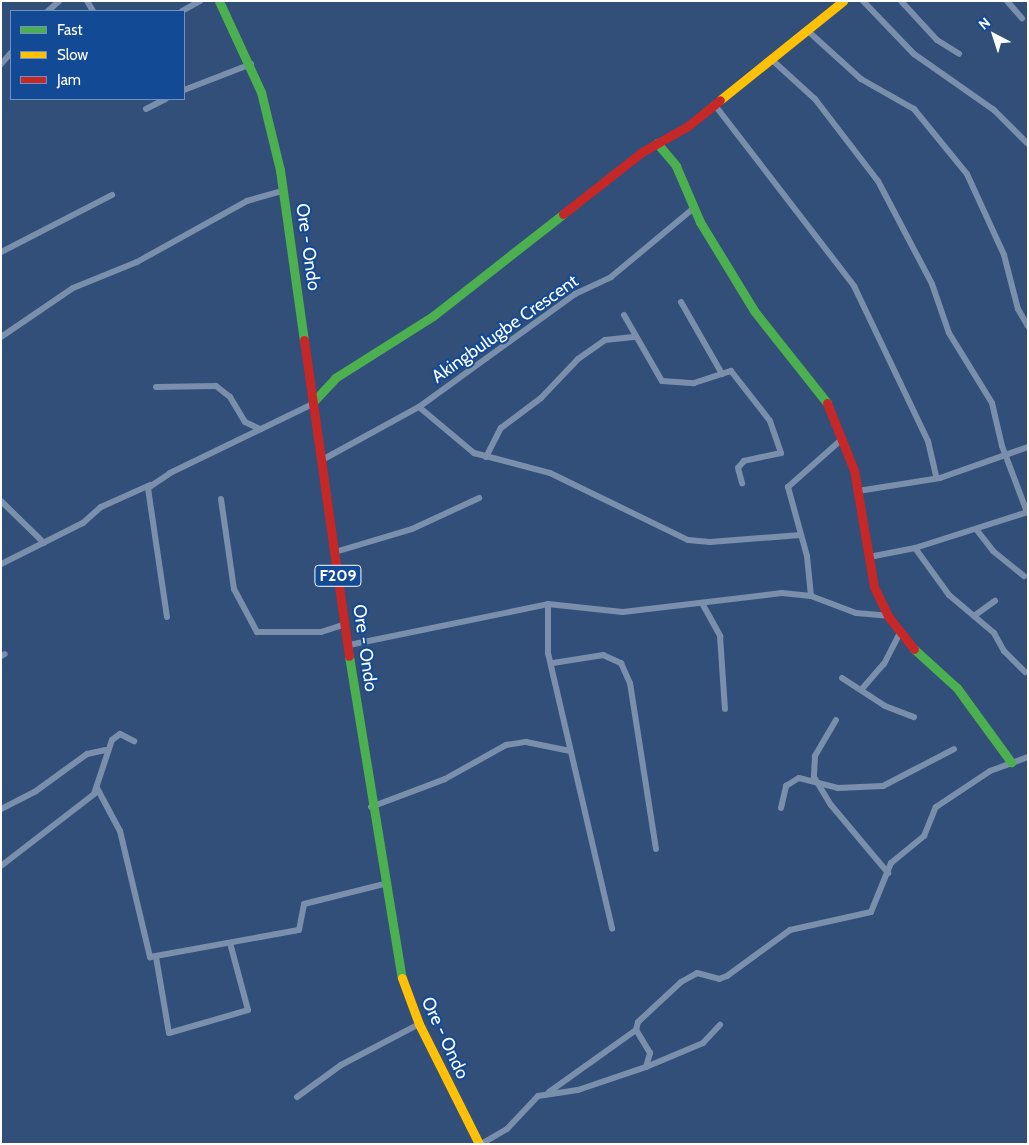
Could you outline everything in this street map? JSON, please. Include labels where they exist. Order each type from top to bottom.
[{"type":"street","points":[[49,10],[59,1]]},
{"type":"street","points":[[184,10],[200,1]]},
{"type":"street","name":"Ore - Ondo","points":[[219,1],[251,64],[271,131],[283,191],[372,807],[402,979],[419,1024],[480,1144]]},
{"type":"street","points":[[1,564],[83,523],[101,507],[150,485],[313,403],[335,378],[433,316],[657,143],[688,126],[771,59],[809,32],[843,1]]},
{"type":"street","points":[[863,1],[914,54],[994,110],[1028,144]]},
{"type":"street","points":[[901,1],[937,40],[959,54]]},
{"type":"street","points":[[1007,1],[1022,18]]},
{"type":"street","points":[[809,32],[861,79],[914,109],[967,174],[1004,254],[1018,309],[1028,326]]},
{"type":"street","points":[[1,64],[10,54]]},
{"type":"street","points":[[771,59],[815,99],[878,181],[932,284],[949,333],[992,403],[1006,457],[1028,512],[915,548],[869,557]]},
{"type":"street","points":[[185,90],[251,64]]},
{"type":"street","points":[[146,109],[164,100]]},
{"type":"street","points":[[714,104],[854,286],[928,442],[936,476]]},
{"type":"street","points":[[657,143],[676,166],[695,208],[755,312],[821,391],[842,439],[858,491],[859,519],[874,586],[888,616],[900,633],[938,667],[1011,762]]},
{"type":"street","points":[[1,337],[73,288],[136,262],[247,201],[283,191]]},
{"type":"street","points":[[1,252],[112,195]]},
{"type":"street","name":"Akingbulugbe Crescent","points":[[322,460],[419,407],[575,294],[611,277],[695,208]]},
{"type":"street","points":[[681,302],[722,374]]},
{"type":"street","points":[[624,315],[662,381],[694,383],[722,374],[736,375],[770,421],[782,449],[778,455],[740,464],[742,483]]},
{"type":"street","points":[[486,457],[505,424],[541,398],[578,359],[605,340],[636,337]]},
{"type":"street","points":[[156,387],[216,386],[230,397],[245,422],[260,429]]},
{"type":"street","points":[[419,407],[458,443],[486,457],[543,470],[688,540],[710,542],[801,535]]},
{"type":"street","points":[[811,596],[801,535],[788,487],[842,439]]},
{"type":"street","points":[[858,491],[936,476],[1006,457],[1028,448]]},
{"type":"street","points":[[150,485],[167,617]]},
{"type":"street","points":[[335,552],[412,529],[479,498]]},
{"type":"street","points":[[221,499],[234,589],[258,632],[321,632],[346,624]]},
{"type":"street","points":[[1,501],[38,542],[45,543]]},
{"type":"street","points":[[976,529],[993,551],[1024,576]]},
{"type":"street","points":[[915,548],[949,596],[994,632],[1004,652],[1025,672]]},
{"type":"street","points":[[348,645],[548,604],[623,612],[763,594],[811,596],[856,613],[888,616]]},
{"type":"street","points":[[974,616],[995,601]]},
{"type":"street","points":[[702,603],[720,636],[724,709]]},
{"type":"street","points":[[548,604],[548,653],[553,662],[570,751],[612,929]]},
{"type":"street","points":[[861,690],[884,664],[900,633]]},
{"type":"street","points":[[553,662],[603,655],[621,663],[630,683],[656,849]]},
{"type":"street","points":[[842,678],[885,706],[914,717]]},
{"type":"street","points":[[836,720],[813,761],[818,783],[888,874]]},
{"type":"street","points":[[1,809],[36,791],[88,754],[106,750],[120,734],[134,741]]},
{"type":"street","points":[[372,807],[445,779],[506,746],[526,742],[570,751]]},
{"type":"street","points":[[781,808],[786,786],[793,780],[806,777],[818,783],[843,788],[882,786],[954,749]]},
{"type":"street","points":[[1,866],[97,788],[107,765],[106,750]]},
{"type":"street","points":[[480,1144],[507,1129],[530,1100],[548,1093],[636,1030],[638,1022],[690,976],[719,979],[790,930],[871,912],[892,863],[924,836],[936,807],[1011,762],[1028,757]]},
{"type":"street","points":[[97,788],[116,819],[147,953],[156,957],[299,930],[304,904],[384,884]]},
{"type":"street","points":[[156,957],[169,1033],[248,1010],[230,943]]},
{"type":"street","points":[[297,1097],[341,1065],[419,1024]]},
{"type":"street","points":[[548,1093],[578,1090],[646,1067],[703,1043],[720,1025]]},
{"type":"street","points":[[636,1030],[650,1053],[646,1067]]},
{"type":"traffic: fast","points":[[219,1],[261,92],[280,170],[304,340]]},
{"type":"traffic: fast","points":[[657,143],[676,166],[700,222],[755,312],[827,403]]},
{"type":"traffic: fast","points":[[313,402],[335,378],[433,316],[563,214]]},
{"type":"traffic: fast","points":[[914,649],[957,688],[1011,762]]},
{"type":"traffic: fast","points":[[349,656],[402,978]]},
{"type":"traffic: slow","points":[[720,100],[843,1]]},
{"type":"traffic: slow","points":[[402,978],[419,1024],[479,1144]]},
{"type":"traffic: jam","points":[[563,214],[642,152],[688,126],[720,100]]},
{"type":"traffic: jam","points":[[304,340],[349,656]]},
{"type":"traffic: jam","points":[[827,403],[854,470],[874,587],[888,616],[914,649]]}]
